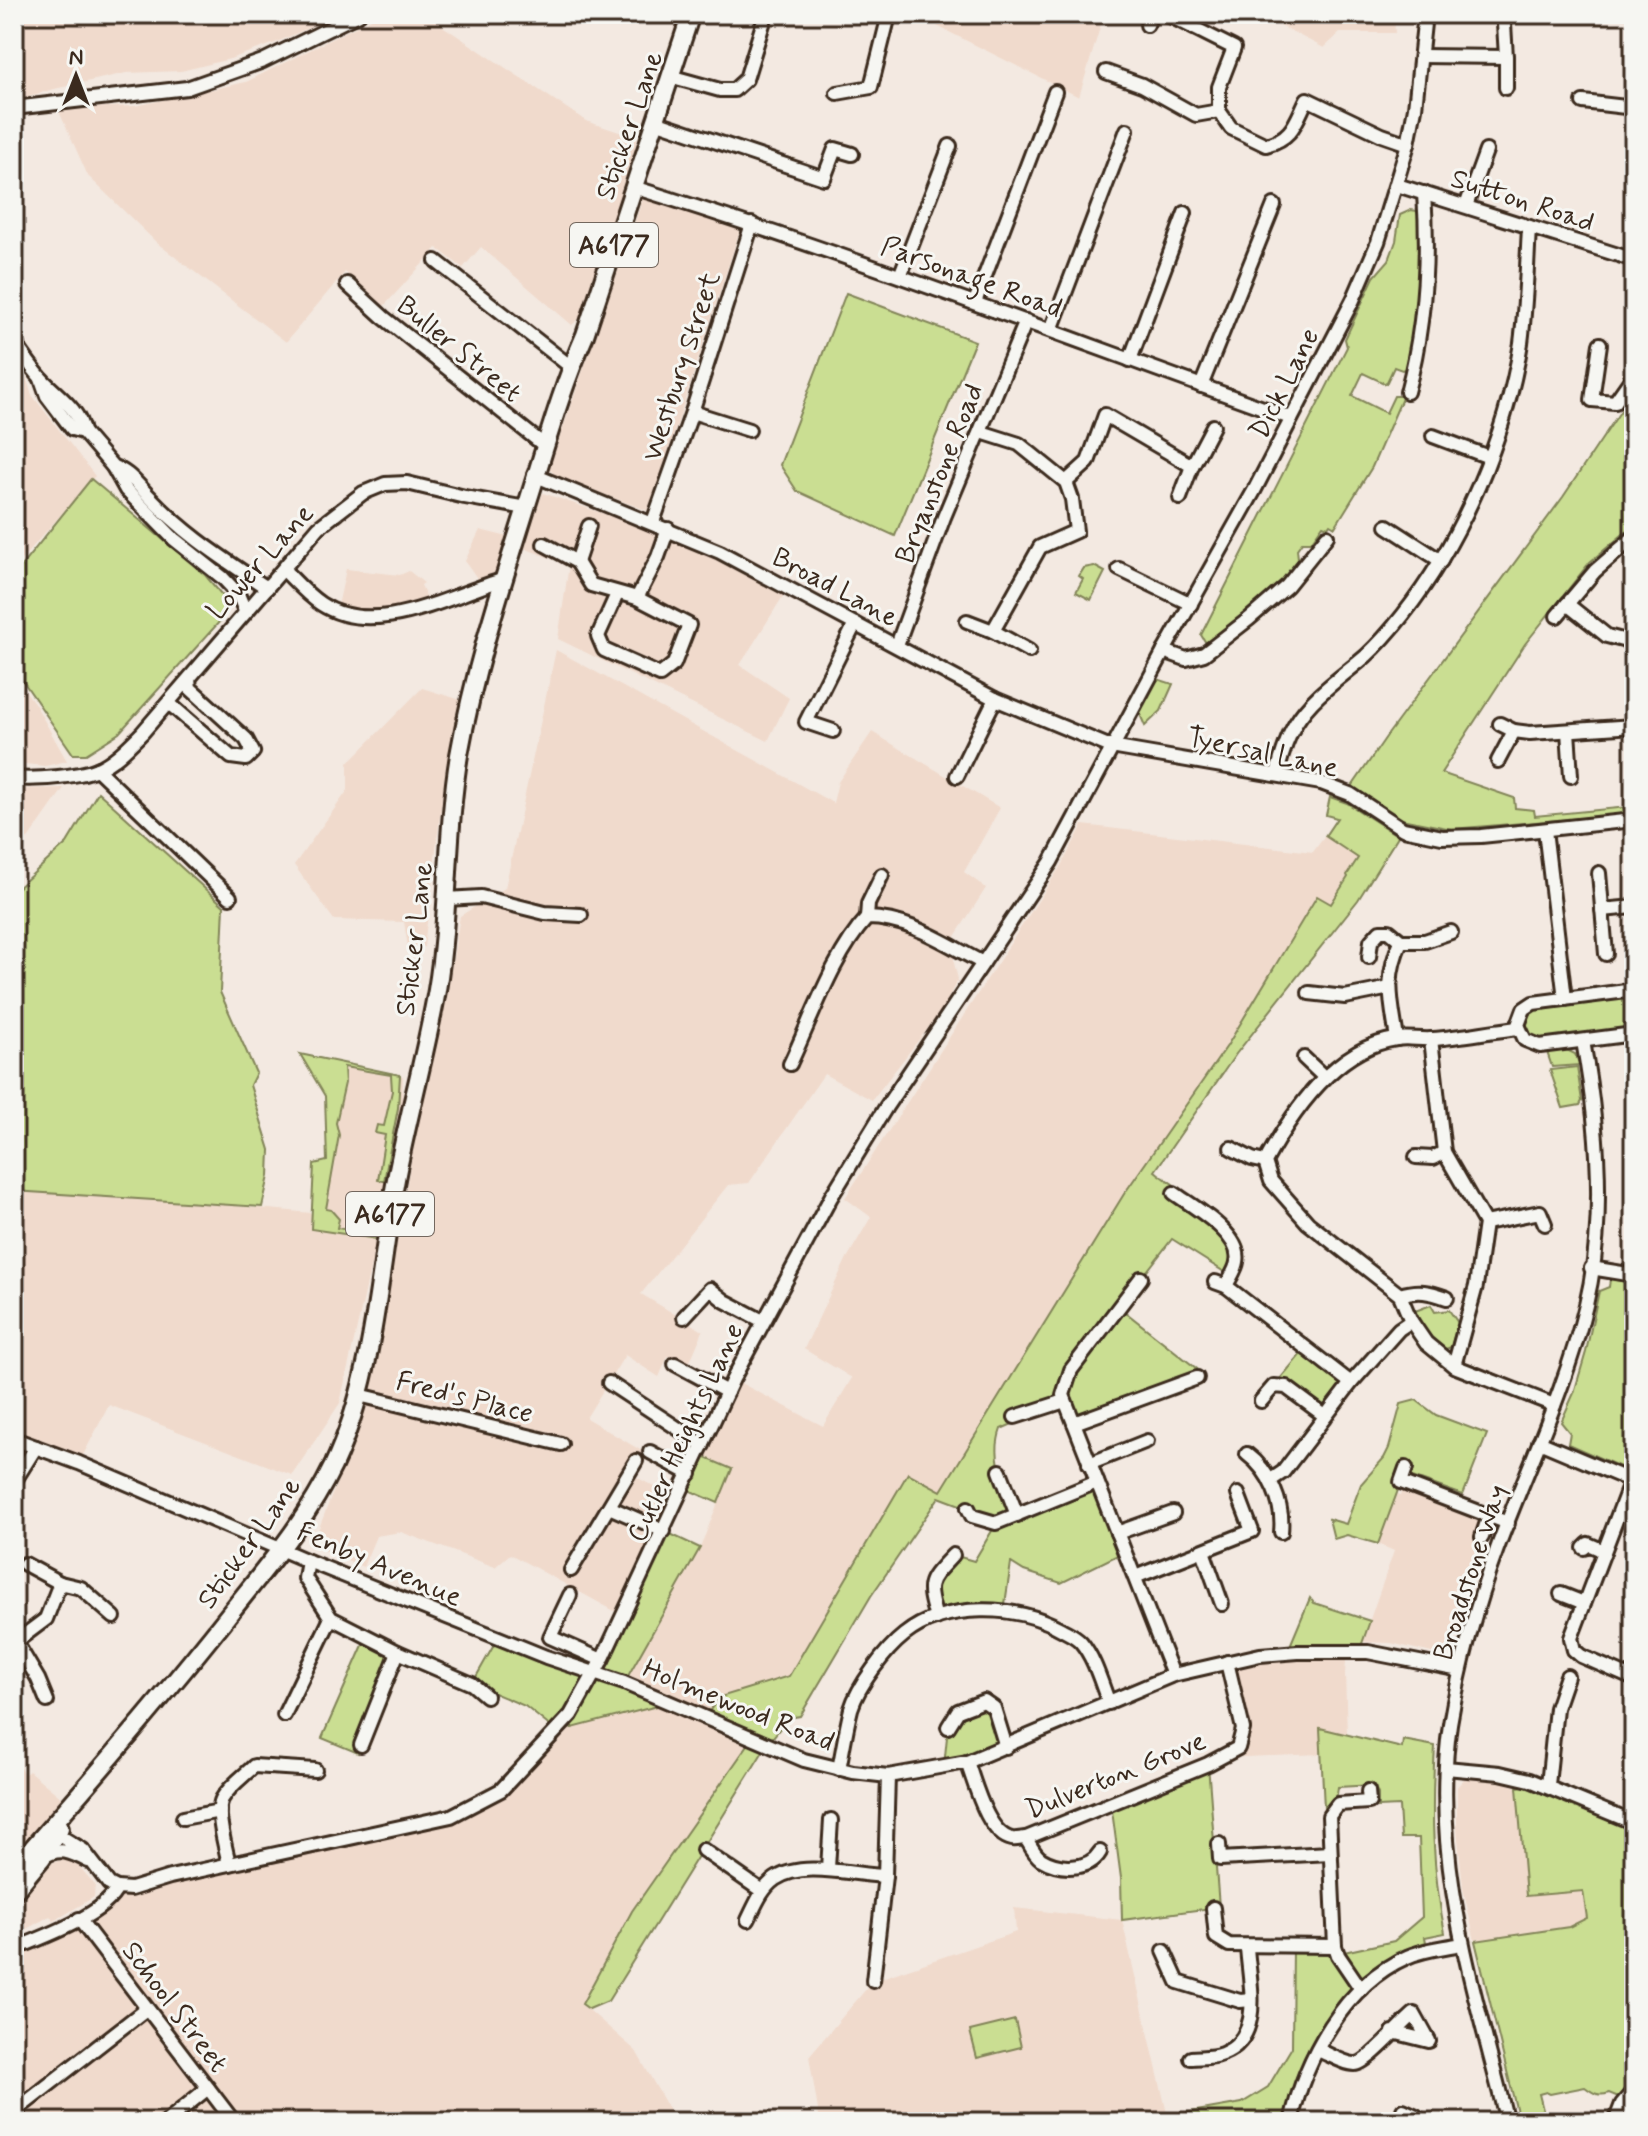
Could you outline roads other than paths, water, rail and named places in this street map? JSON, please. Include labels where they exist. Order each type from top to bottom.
[{"type":"highway","name":"Sticker Lane","points":[[14,1892],[42,1858],[53,1832],[71,1806],[281,1548],[334,1464],[359,1395],[402,1149],[437,988],[458,758],[502,580],[534,475],[585,335],[655,121],[673,77],[691,14]]},
{"type":"highway","name":"Sticker Lane","points":[[14,1869],[53,1832]]},
{"type":"street","points":[[14,108],[187,88],[263,61],[359,14]]},
{"type":"street","points":[[673,77],[720,90],[734,90],[746,79],[766,14]]},
{"type":"street","points":[[1166,14],[1234,48],[1219,87],[1219,111],[1231,128],[1266,145],[1280,141],[1290,134],[1307,99],[1408,144]]},
{"type":"street","name":"Dick Lane","points":[[1111,747],[1291,418],[1353,300],[1378,242],[1408,144],[1425,14]]},
{"type":"street","points":[[837,93],[871,87],[887,17]]},
{"type":"street","points":[[1504,24],[1506,88]]},
{"type":"street","points":[[1421,56],[1506,57]]},
{"type":"street","points":[[1106,72],[1142,85],[1196,115],[1219,111]]},
{"type":"street","points":[[975,302],[1055,92]]},
{"type":"street","points":[[1583,102],[1634,108]]},
{"type":"street","points":[[655,121],[824,178],[835,149],[852,154]]},
{"type":"street","points":[[1051,330],[1127,130]]},
{"type":"street","points":[[900,276],[950,146]]},
{"type":"street","points":[[1466,206],[1486,151]]},
{"type":"street","name":"Sutton Road","points":[[1397,185],[1634,259]]},
{"type":"street","name":"Parsonage Road","points":[[633,187],[752,224],[975,302],[1291,418]]},
{"type":"street","points":[[1407,392],[1417,355],[1427,274],[1424,193]]},
{"type":"street","points":[[1201,386],[1274,205]]},
{"type":"street","points":[[1130,360],[1185,213]]},
{"type":"street","name":"Westbury Street","points":[[653,522],[752,224]]},
{"type":"street","points":[[1277,774],[1281,755],[1297,721],[1403,616],[1441,561],[1462,520],[1489,457],[1511,390],[1520,343],[1529,227]]},
{"type":"street","points":[[436,261],[571,367]]},
{"type":"street","name":"Buller Street","points":[[347,284],[383,317],[545,446]]},
{"type":"street","name":"Bryanstone Road","points":[[897,645],[944,517],[1026,321]]},
{"type":"street","points":[[14,342],[41,379],[47,396],[72,429],[83,432],[113,467],[126,490],[152,517],[238,594],[245,611]]},
{"type":"street","points":[[1600,344],[1592,400],[1615,402],[1634,375]]},
{"type":"street","points":[[692,412],[749,430]]},
{"type":"street","points":[[1066,482],[1088,462],[1105,415],[1192,466]]},
{"type":"street","points":[[1180,498],[1192,466],[1213,426]]},
{"type":"street","points":[[981,432],[1019,444],[1066,482],[1072,499],[1076,531],[1040,547],[993,631]]},
{"type":"street","points":[[1433,436],[1489,457]]},
{"type":"street","points":[[113,467],[124,470],[158,507],[199,543],[267,588]]},
{"type":"street","name":"Broad Lane","points":[[534,475],[720,552],[995,699],[1111,747]]},
{"type":"street","name":"Lower Lane","points":[[14,778],[97,769],[119,754],[142,733],[245,611],[331,517],[355,497],[385,484],[399,483],[526,508]]},
{"type":"street","points":[[577,562],[589,526]]},
{"type":"street","points":[[1387,526],[1441,561]]},
{"type":"street","points":[[637,598],[668,529]]},
{"type":"street","points":[[1164,651],[1186,659],[1204,654],[1287,586],[1327,536]]},
{"type":"street","points":[[1557,616],[1595,571],[1634,537]]},
{"type":"street","points":[[544,544],[577,562],[591,585],[637,598],[689,625],[674,664],[660,675],[604,650],[598,636],[617,594]]},
{"type":"street","points":[[1119,569],[1191,604]]},
{"type":"street","points":[[284,570],[305,591],[330,609],[385,618],[502,580]]},
{"type":"street","points":[[1567,604],[1607,636],[1634,643]]},
{"type":"street","points":[[967,621],[1029,651]]},
{"type":"street","points":[[833,731],[806,722],[855,624]]},
{"type":"street","points":[[166,706],[171,705],[231,757],[246,759],[253,752],[246,739],[190,688],[189,679]]},
{"type":"street","points":[[957,776],[995,699]]},
{"type":"street","points":[[1500,724],[1514,731],[1530,733],[1634,726]]},
{"type":"street","points":[[1498,761],[1514,731]]},
{"type":"street","points":[[1568,731],[1571,776]]},
{"type":"street","name":"Tyersal Lane","points":[[1111,747],[1277,774],[1336,789],[1395,825],[1442,837],[1634,820]]},
{"type":"street","name":"Cutler Heights Lane","points":[[117,1888],[131,1889],[229,1864],[451,1816],[501,1790],[557,1732],[595,1674],[727,1392],[831,1197],[867,1137],[1051,862],[1111,747]]},
{"type":"street","points":[[97,769],[230,897]]},
{"type":"street","points":[[1545,830],[1565,999]]},
{"type":"street","points":[[1599,873],[1606,954]]},
{"type":"street","points":[[790,1064],[837,963],[853,933],[867,918],[868,904],[882,875]]},
{"type":"street","points":[[446,899],[481,897],[545,913],[581,915]]},
{"type":"street","points":[[1602,910],[1634,907]]},
{"type":"street","points":[[867,918],[883,918],[943,940],[983,963]]},
{"type":"street","points":[[1369,957],[1371,941],[1380,931],[1389,931],[1401,941],[1425,941],[1451,932]]},
{"type":"street","points":[[1397,1039],[1390,988],[1391,964],[1401,941]]},
{"type":"street","points":[[1309,993],[1345,997],[1390,988]]},
{"type":"street","points":[[1634,990],[1528,1006],[1521,1014],[1519,1028],[1525,1040],[1534,1045],[1634,1034]]},
{"type":"street","points":[[1519,1028],[1431,1039],[1397,1039],[1377,1044],[1324,1077],[1280,1134],[1265,1162],[1271,1181],[1308,1223],[1400,1295],[1411,1321],[1426,1343],[1454,1366],[1554,1405]]},
{"type":"street","points":[[1431,1039],[1444,1152],[1485,1223],[1476,1286],[1454,1366]]},
{"type":"street","name":"Broadstone Way","points":[[1507,2122],[1461,1944],[1445,1835],[1446,1768],[1460,1670],[1484,1587],[1554,1405],[1587,1304],[1596,1241],[1598,1172],[1594,1101],[1583,1041]]},
{"type":"street","points":[[1304,1058],[1324,1077]]},
{"type":"street","points":[[1231,1148],[1265,1162]]},
{"type":"street","points":[[1416,1157],[1433,1158],[1444,1152]]},
{"type":"street","points":[[1174,1193],[1224,1229],[1236,1245],[1238,1261],[1225,1282],[1351,1383]]},
{"type":"street","points":[[1485,1223],[1540,1212],[1545,1224]]},
{"type":"street","points":[[1591,1268],[1634,1275]]},
{"type":"street","points":[[1141,1278],[1071,1370],[1063,1395],[1173,1675]]},
{"type":"street","points":[[684,1317],[710,1289],[725,1301],[763,1321]]},
{"type":"street","points":[[1400,1295],[1427,1291],[1447,1298]]},
{"type":"street","points":[[1271,1480],[1283,1472],[1351,1383],[1399,1329],[1411,1321]]},
{"type":"street","points":[[675,1364],[727,1392]]},
{"type":"street","points":[[1074,1423],[1197,1378]]},
{"type":"street","points":[[609,1383],[703,1445]]},
{"type":"street","points":[[1261,1401],[1274,1386],[1286,1387],[1325,1416]]},
{"type":"street","name":"Fred's Place","points":[[359,1395],[561,1444]]},
{"type":"street","points":[[1015,1417],[1065,1401]]},
{"type":"street","name":"Fenby Avenue","points":[[14,1439],[308,1561],[595,1674]]},
{"type":"street","points":[[1089,1464],[1147,1441]]},
{"type":"street","points":[[1539,1442],[1633,1481],[1571,1638],[1574,1650],[1581,1656],[1634,1679]]},
{"type":"street","points":[[14,1482],[36,1447]]},
{"type":"street","points":[[650,1452],[690,1474]]},
{"type":"street","points":[[1247,1454],[1261,1464],[1271,1480],[1283,1517],[1281,1532]]},
{"type":"street","points":[[571,1570],[636,1461]]},
{"type":"street","points":[[1406,1468],[1401,1482],[1508,1523]]},
{"type":"street","points":[[1000,1471],[1017,1515]]},
{"type":"street","points":[[968,1508],[972,1516],[996,1523],[1097,1482]]},
{"type":"street","points":[[1452,1502],[1457,1488]]},
{"type":"street","points":[[1135,1577],[1252,1531],[1238,1494]]},
{"type":"street","points":[[609,1507],[664,1531]]},
{"type":"street","points":[[1117,1533],[1173,1513]]},
{"type":"street","points":[[1482,1537],[1489,1516]]},
{"type":"street","points":[[1584,1548],[1588,1544],[1604,1551]]},
{"type":"street","points":[[1203,1551],[1222,1604]]},
{"type":"street","points":[[936,1618],[929,1594],[931,1579],[953,1555]]},
{"type":"street","points":[[308,1561],[305,1578],[331,1618],[472,1684],[486,1696]]},
{"type":"street","points":[[25,1564],[60,1583],[81,1588],[114,1617]]},
{"type":"street","points":[[47,1701],[38,1679],[15,1643],[46,1619],[60,1583]]},
{"type":"street","points":[[1561,1594],[1584,1603]]},
{"type":"street","points":[[570,1595],[550,1637],[602,1660]]},
{"type":"street","points":[[839,1769],[852,1706],[877,1664],[905,1634],[936,1618],[975,1611],[1004,1611],[1047,1621],[1080,1640],[1092,1658],[1109,1703]]},
{"type":"street","points":[[284,1715],[331,1618]]},
{"type":"street","points":[[361,1745],[398,1652]]},
{"type":"street","name":"Holmewood Road","points":[[595,1674],[624,1683],[790,1754],[839,1769],[888,1776],[967,1762],[1173,1675],[1260,1655],[1368,1652],[1460,1670]]},
{"type":"street","name":"Dulverton Grove","points":[[967,1762],[986,1813],[997,1831],[1012,1839],[1026,1838],[1208,1764],[1238,1748],[1243,1729],[1227,1662]]},
{"type":"street","points":[[1548,1785],[1556,1708],[1567,1676]]},
{"type":"street","points":[[948,1727],[958,1711],[984,1701],[994,1708],[1006,1747]]},
{"type":"street","points":[[229,1864],[221,1801],[254,1766],[315,1770]]},
{"type":"street","points":[[1446,1768],[1500,1773],[1548,1785],[1634,1823]]},
{"type":"street","points":[[873,1981],[885,1876],[888,1776]]},
{"type":"street","points":[[1361,1989],[1335,1946],[1330,1812],[1341,1803],[1369,1802],[1368,1791]]},
{"type":"street","points":[[183,1818],[220,1811]]},
{"type":"street","points":[[828,1868],[831,1820]]},
{"type":"street","points":[[14,1949],[79,1919],[104,1904],[117,1888],[109,1884],[83,1850],[53,1832]]},
{"type":"street","points":[[1026,1838],[1038,1857],[1053,1865],[1085,1866],[1094,1861],[1100,1852]]},
{"type":"street","points":[[1219,1844],[1220,1859],[1330,1853]]},
{"type":"street","points":[[703,1850],[762,1891]]},
{"type":"street","points":[[42,1858],[50,1852],[61,1851],[91,1862]]},
{"type":"street","points":[[748,1920],[762,1891],[776,1877],[828,1868],[859,1875],[885,1876]]},
{"type":"street","points":[[1229,1917],[1214,1913],[1216,1937],[1229,1945],[1335,1946]]},
{"type":"street","name":"School Street","points":[[79,1919],[234,2122]]},
{"type":"street","points":[[1291,2122],[1296,2101],[1318,2050],[1335,2019],[1361,1989],[1381,1971],[1405,1957],[1461,1944]]},
{"type":"street","points":[[1191,2058],[1221,2055],[1241,2043],[1251,2027],[1247,1947]]},
{"type":"street","points":[[1164,1951],[1178,1982],[1240,2001],[1251,2000]]},
{"type":"street","points":[[14,2112],[146,2009]]},
{"type":"street","points":[[1318,2050],[1353,2065],[1363,2063],[1393,2032]]},
{"type":"street","points":[[166,2122],[208,2088]]},
{"type":"street","points":[[1615,2122],[1622,2104],[1634,2090]]},
{"type":"street","points":[[1403,2110],[1416,2116],[1417,2122]]}]
